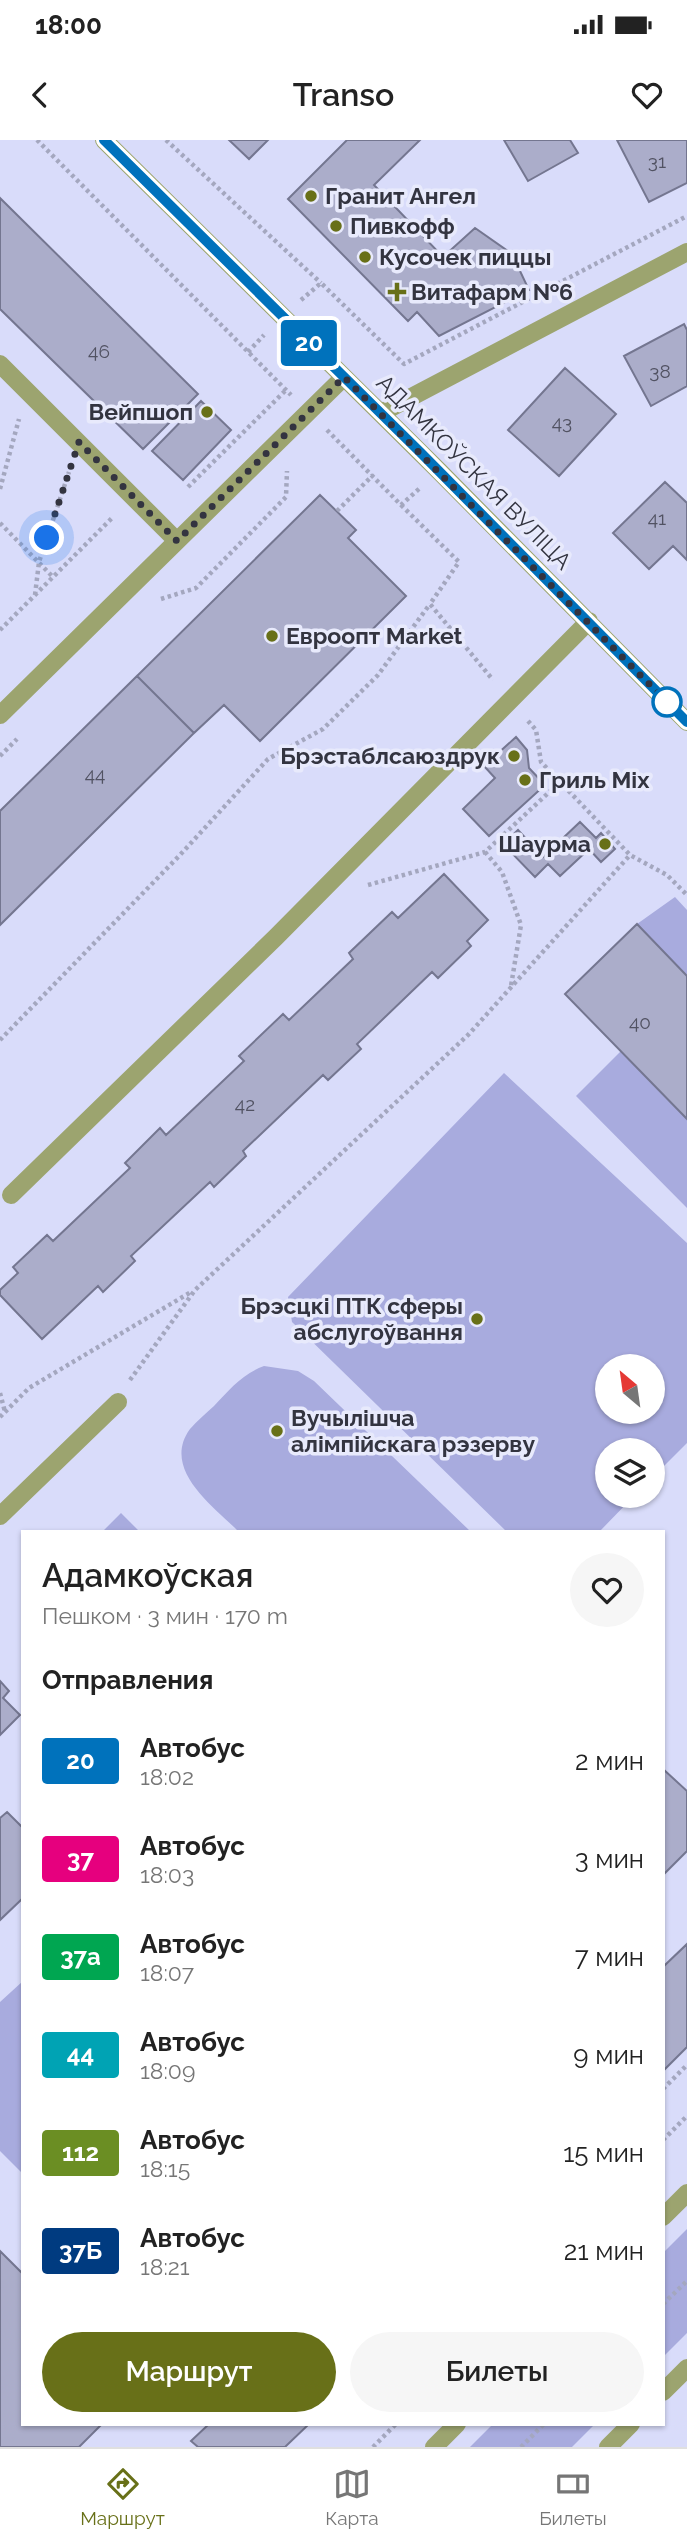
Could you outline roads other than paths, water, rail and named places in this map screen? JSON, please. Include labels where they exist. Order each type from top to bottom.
[{"type":"street","name":"АДАМКОЎСКАЯ ВУЛІЦА","points":[[104,140],[381,413],[687,722]]},
{"type":"street","points":[[381,413],[687,251]]},
{"type":"street","points":[[0,364],[177,541]]},
{"type":"street","points":[[0,715],[344,377]]},
{"type":"street","points":[[11,1195],[285,928],[589,621]]},
{"type":"street","points":[[0,1516],[118,1402]]},
{"type":"street","points":[[665,2215],[687,2193]]},
{"type":"street","points":[[665,2390],[687,2368]]},
{"type":"street","points":[[433,2447],[455,2426]]},
{"type":"street","points":[[608,2447],[629,2426]]},
{"type":"place","name":"Гранит Ангел","points":[[311,196]]},
{"type":"place","name":"Пивкофф","points":[[336,226]]},
{"type":"place","name":"Кусочек пиццы","points":[[365,257]]},
{"type":"place","name":"Витафарм №6","points":[[397,292]]},
{"type":"place","name":"Вейпшоп","points":[[207,412]]},
{"type":"place","name":"Евроопт Market","points":[[272,636]]},
{"type":"place","name":"Брэстаблсаюздрук","points":[[514,756]]},
{"type":"place","name":"Гриль Mix","points":[[525,780]]},
{"type":"place","name":"Шаурма","points":[[605,844]]},
{"type":"place","name":"Брэсцкі ПТК сферы абслугоўвання","points":[[477,1319]]},
{"type":"place","name":"Вучылішча алімпійскага рэзерву","points":[[277,1431]]}]
